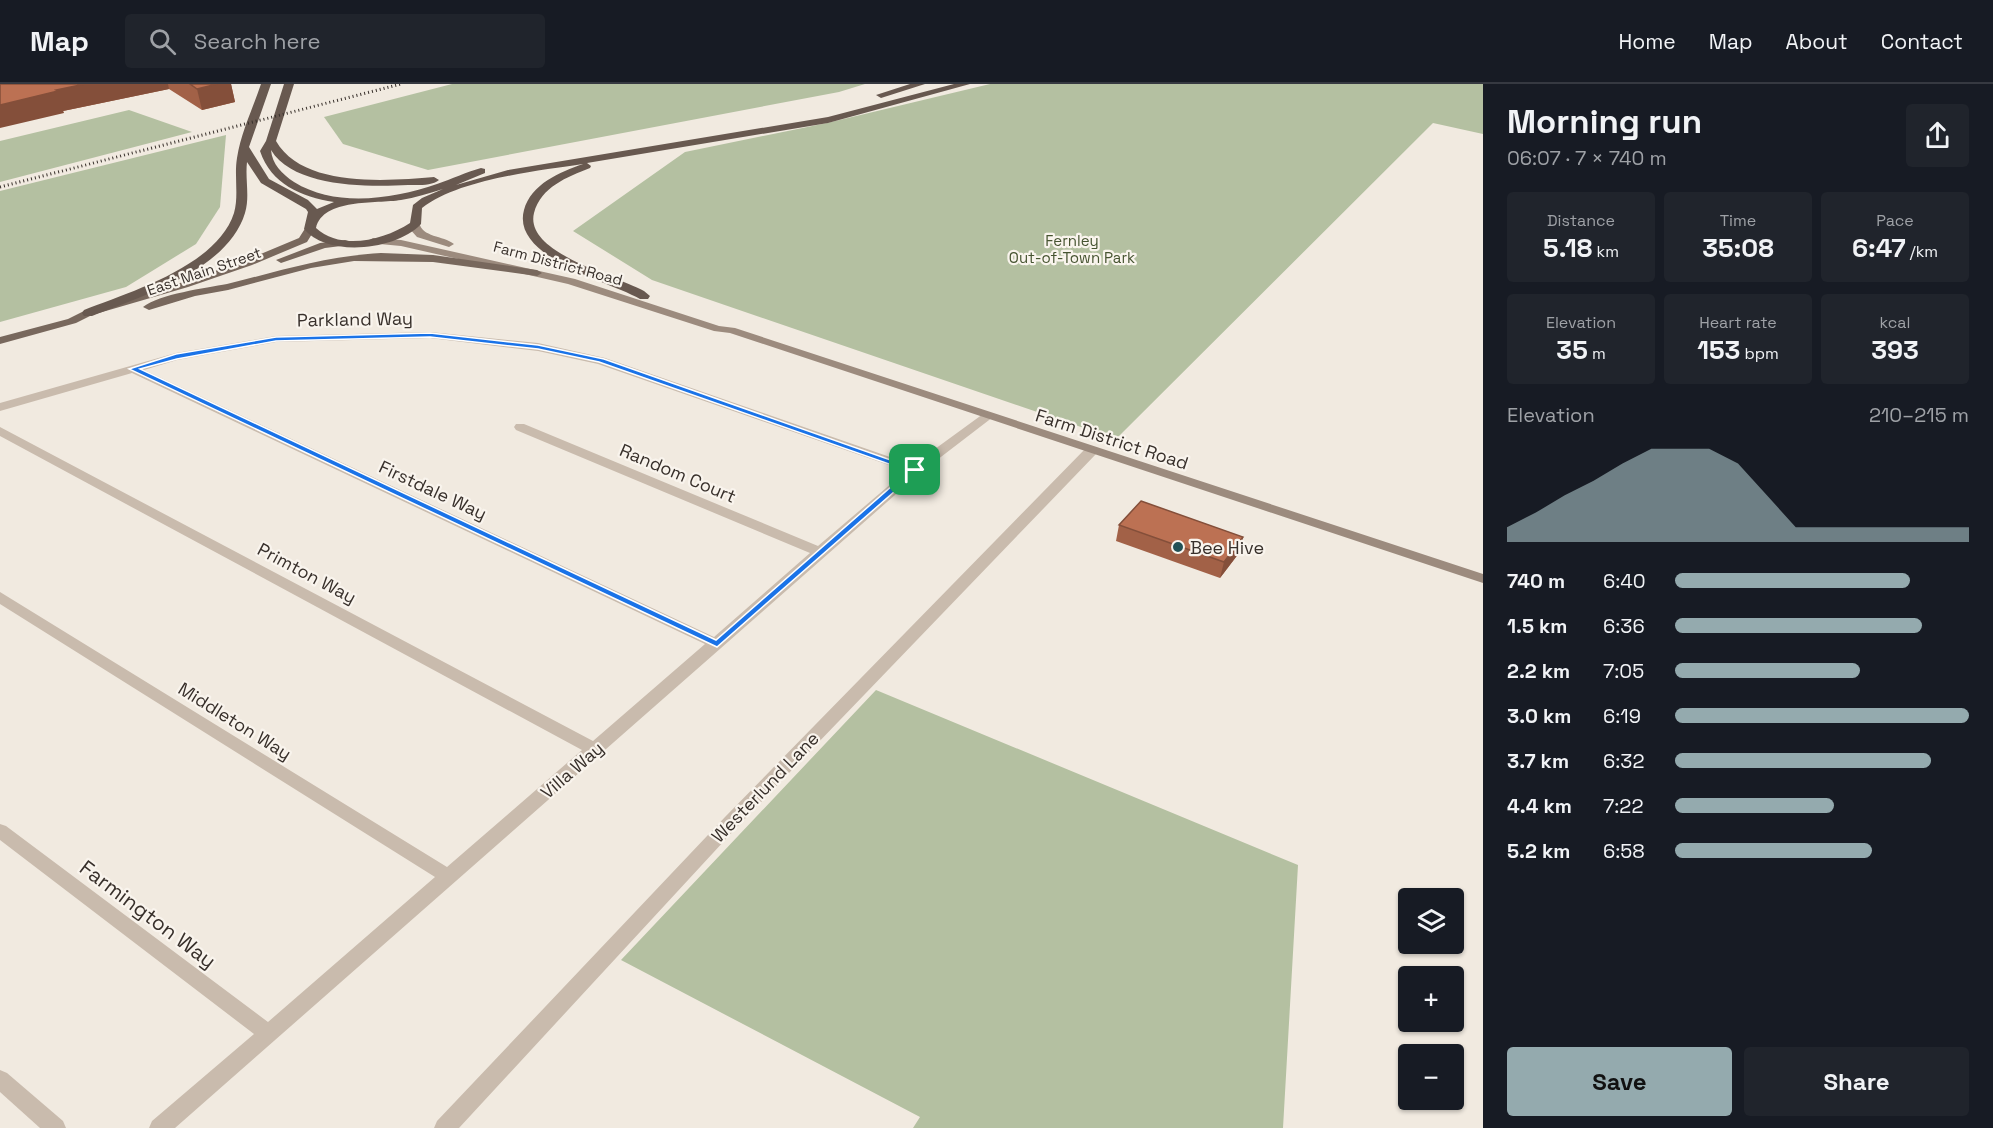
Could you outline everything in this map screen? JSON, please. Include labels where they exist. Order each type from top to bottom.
[{"type":"highway","points":[[289,84],[271,141],[265,151],[266,157],[280,176],[312,194],[354,201]]},
{"type":"highway","points":[[271,141],[280,156],[299,168],[326,176],[353,181],[417,181],[801,115],[920,84]]},
{"type":"highway","points":[[908,100],[952,84]]},
{"type":"highway","points":[[245,148],[256,170],[265,180],[314,212],[311,223],[321,238],[345,243],[374,242],[399,234],[416,218],[420,204],[437,195],[490,178],[551,165],[828,120],[965,84]]},
{"type":"highway","points":[[88,313],[170,278],[194,264],[218,246],[228,235],[239,214],[242,158],[265,86]]},
{"type":"highway","points":[[631,153],[573,170],[554,181],[532,201],[527,212],[526,223],[545,250],[560,259],[644,296]]},
{"type":"highway","points":[[311,223],[329,207],[354,201],[402,197],[480,171]]},
{"type":"highway","points":[[381,199],[404,204],[416,218]]},
{"type":"main road","name":"Farm District Road","points":[[416,218],[416,231],[437,240],[560,270],[644,296],[732,330],[987,417],[1483,579]]},
{"type":"main road","name":"East Main Street","points":[[0,341],[72,321],[88,313],[175,288],[248,263],[303,240],[311,223]]},
{"type":"main road","name":"Farm District Road","points":[[374,242],[401,243],[537,273],[597,288],[718,329],[732,330]]},
{"type":"main road","name":"East Main Street","points":[[72,321],[97,321],[195,293],[310,249],[345,243]]},
{"type":"main road","points":[[195,293],[307,265],[376,256],[443,258],[537,273]]},
{"type":"street","name":"Parkland Way","points":[[0,407],[176,357],[276,339],[430,335],[538,347],[601,361],[915,470]]},
{"type":"street","name":"Firstdale Way","points":[[133,369],[717,644]]},
{"type":"street","name":"Villa Way","points":[[160,1128],[915,470],[987,417]]},
{"type":"street","name":"Random Court","points":[[520,427],[822,553]]},
{"type":"street","name":"Primton Way","points":[[0,431],[595,750]]},
{"type":"street","name":"Westerlund Lane","points":[[445,1128],[731,822],[1091,450]]},
{"type":"street","name":"Middleton Way","points":[[0,597],[449,877]]},
{"type":"street","name":"Farmington Way","points":[[0,831],[269,1034]]},
{"type":"street","points":[[0,1079],[55,1128]]},
{"type":"green space","points":[[452,84],[865,84],[839,92],[428,170],[343,144],[324,117]]},
{"type":"green space","name":"Fernley Out-of-Town Park","points":[[990,84],[1483,84],[1483,134],[1433,123],[1116,439],[652,280],[573,231],[685,152],[827,123]]},
{"type":"green space","points":[[129,110],[192,132],[0,182],[0,141]]},
{"type":"green space","points":[[226,135],[220,207],[196,244],[126,287],[0,322],[0,191]]},
{"type":"green space","points":[[876,690],[1298,865],[1283,1128],[913,1128],[920,1117],[621,960]]},
{"type":"building","points":[[0,84],[85,84],[0,105]]},
{"type":"building","points":[[190,84],[217,84],[197,89]]},
{"type":"building","points":[[1141,501],[1243,537],[1224,562],[1119,525]]},
{"type":"railway","points":[[0,187],[401,84]]},
{"type":"place","name":"Bee Hive","points":[[1178,547]]},
{"type":"route","points":[[430,335],[538,347],[601,361],[915,470],[717,644],[133,369],[176,357],[276,339],[430,335]]}]
